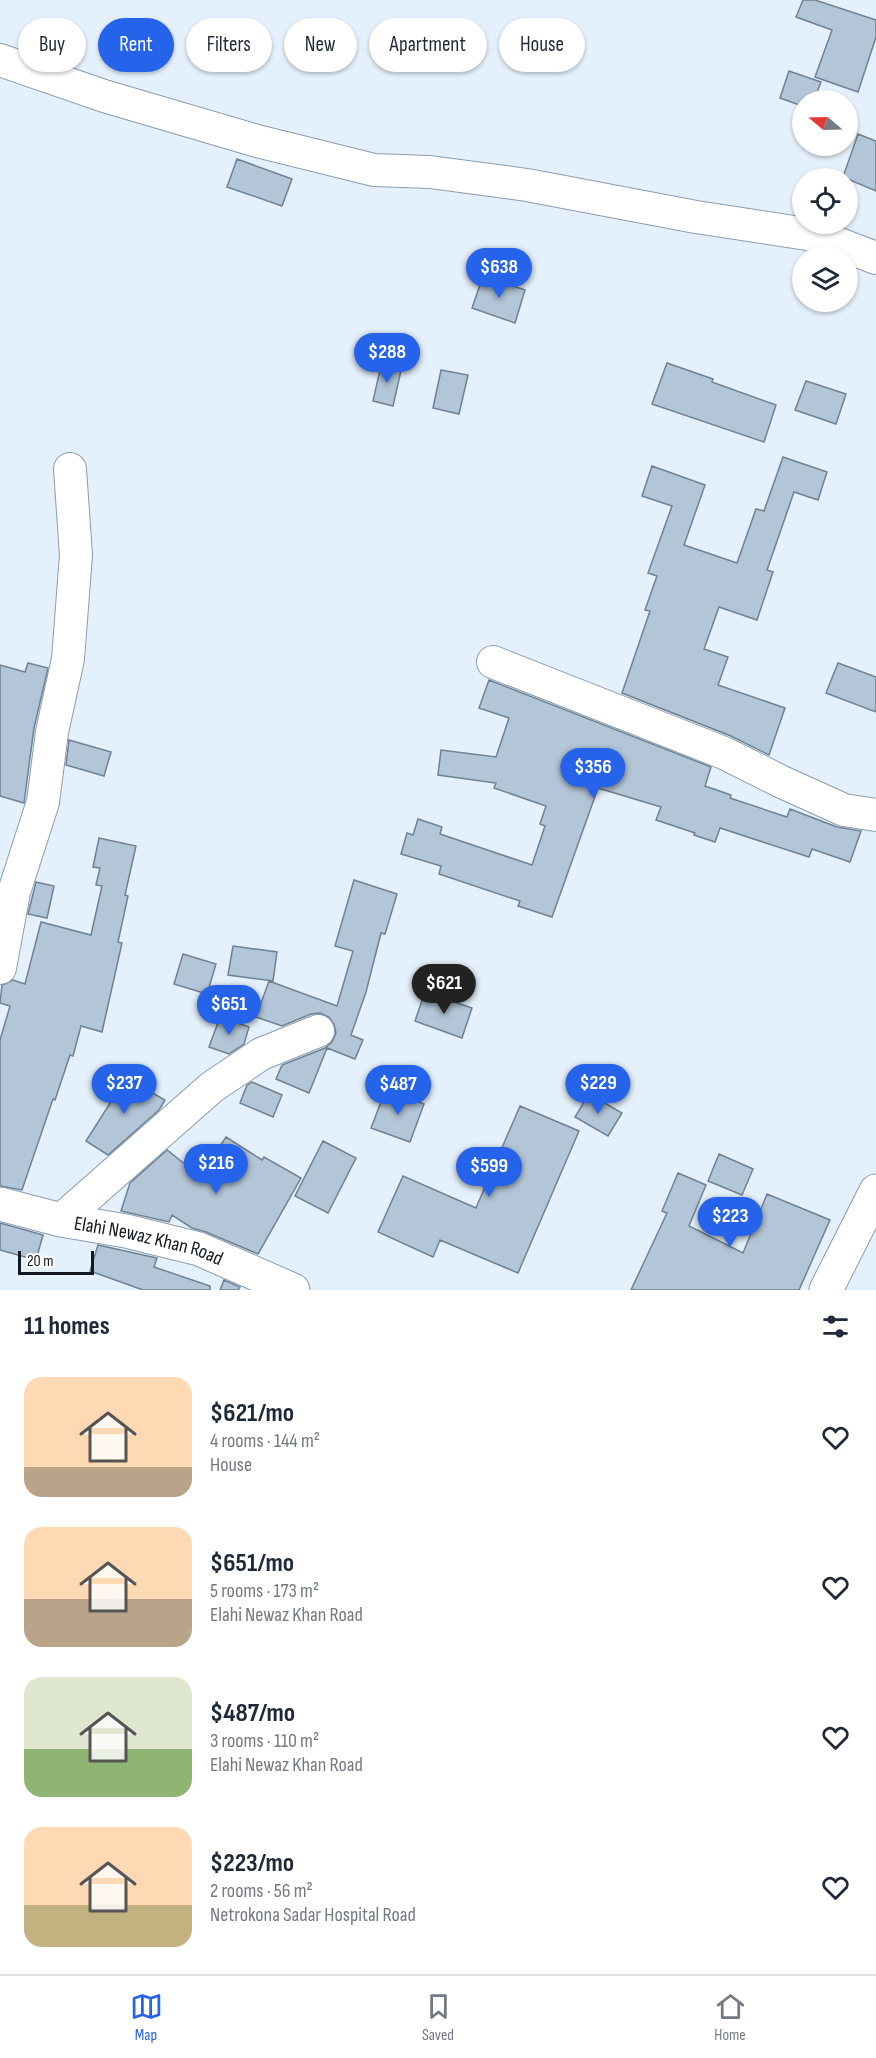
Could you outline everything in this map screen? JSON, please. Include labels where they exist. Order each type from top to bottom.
[{"type":"street","points":[[0,60],[104,96],[257,141],[366,168],[430,172],[527,185],[696,217],[807,234],[876,258]]},
{"type":"street","points":[[0,968],[14,892],[42,802],[52,732],[69,659],[76,555],[70,469]]},
{"type":"street","points":[[493,662],[724,753],[844,810],[876,815]]},
{"type":"street","points":[[61,1220],[212,1087],[261,1054],[318,1031]]},
{"type":"street","points":[[826,1290],[876,1191]]},
{"type":"street","name":"Elahi Newaz Khan Road","points":[[0,1204],[61,1220],[126,1231],[199,1250],[293,1290]]},
{"type":"building","points":[[803,0],[815,0],[876,20],[876,37],[858,92],[858,90],[815,77],[832,30],[796,17]]},
{"type":"building","points":[[789,71],[821,82],[818,90],[792,90],[792,102],[780,98]]},
{"type":"building","points":[[858,134],[876,141],[876,191],[858,183],[858,168],[846,168],[850,156],[858,156]]},
{"type":"building","points":[[237,159],[292,179],[282,206],[227,187]]},
{"type":"building","points":[[483,276],[525,290],[515,323],[472,308]]},
{"type":"building","points":[[382,361],[402,366],[393,406],[373,401]]},
{"type":"building","points":[[667,363],[776,405],[764,442],[652,404]]},
{"type":"building","points":[[441,370],[468,375],[459,414],[433,408]]},
{"type":"building","points":[[806,381],[846,394],[836,424],[795,410]]},
{"type":"building","points":[[783,457],[827,472],[818,500],[794,492],[767,570],[773,572],[757,620],[719,607],[704,649],[728,657],[718,685],[785,708],[769,755],[731,736],[622,693],[650,611],[645,610],[657,576],[648,573],[672,506],[642,496],[652,466],[705,485],[684,545],[737,563],[756,509],[764,511]]},
{"type":"building","points":[[28,663],[48,668],[34,728],[24,803],[0,796],[0,665],[25,672]]},
{"type":"building","points":[[838,663],[876,677],[876,712],[826,693]]},
{"type":"building","points":[[489,680],[711,767],[705,786],[731,795],[730,798],[787,817],[790,809],[837,827],[861,831],[850,862],[812,849],[809,857],[720,828],[715,842],[656,820],[661,807],[598,788],[552,917],[518,906],[520,901],[439,874],[441,866],[401,854],[407,833],[413,835],[418,819],[442,827],[440,834],[532,865],[545,826],[540,824],[546,806],[494,788],[496,783],[438,775],[441,750],[496,757],[509,718],[479,708]]},
{"type":"building","points":[[69,740],[111,752],[104,776],[66,765]]},
{"type":"building","points":[[99,838],[136,846],[118,942],[122,943],[102,1032],[81,1026],[73,1056],[70,1055],[55,1100],[53,1099],[22,1190],[0,1186],[0,1040],[10,1006],[0,1003],[2,985],[13,980],[25,984],[41,922],[91,935],[102,886],[96,885],[100,868],[93,867]]},
{"type":"building","points":[[354,880],[397,894],[385,934],[381,933],[366,992],[351,1035],[363,1040],[355,1059],[327,1048],[309,1093],[276,1079],[282,1065],[325,1048],[332,1042],[336,1033],[334,1024],[329,1017],[320,1013],[311,1014],[282,1026],[256,1017],[269,981],[337,1006],[353,951],[335,946]]},
{"type":"building","points":[[36,882],[54,886],[47,918],[28,914]]},
{"type":"building","points":[[233,946],[277,952],[273,981],[228,975]]},
{"type":"building","points":[[183,954],[216,964],[207,994],[174,984]]},
{"type":"building","points":[[425,992],[472,1008],[462,1038],[415,1021]]},
{"type":"building","points":[[220,1017],[249,1027],[244,1044],[229,1054],[209,1047]]},
{"type":"building","points":[[123,1076],[165,1100],[159,1110],[108,1155],[86,1141],[114,1097],[111,1095]]},
{"type":"building","points":[[252,1082],[282,1095],[273,1117],[240,1103],[247,1085]]},
{"type":"building","points":[[386,1089],[424,1104],[410,1142],[371,1128]]},
{"type":"building","points":[[589,1094],[622,1113],[608,1136],[575,1117]]},
{"type":"building","points":[[520,1106],[579,1131],[518,1273],[440,1240],[433,1257],[378,1232],[403,1176],[476,1208]]},
{"type":"building","points":[[226,1137],[262,1160],[264,1157],[301,1178],[258,1254],[192,1228],[172,1215],[169,1222],[121,1211],[130,1183],[167,1150],[200,1176]]},
{"type":"building","points":[[323,1141],[356,1158],[328,1213],[295,1196]]},
{"type":"building","points":[[719,1154],[753,1169],[742,1195],[708,1181]]},
{"type":"building","points":[[678,1173],[706,1185],[689,1226],[743,1253],[767,1194],[830,1220],[799,1290],[631,1290],[667,1213],[662,1211]]},
{"type":"building","points":[[0,1223],[43,1235],[36,1260],[0,1250]]},
{"type":"building","points":[[98,1245],[157,1258],[154,1267],[210,1286],[210,1290],[143,1290],[90,1271]]},
{"type":"building","points":[[224,1280],[240,1287],[238,1290],[220,1290]]}]
